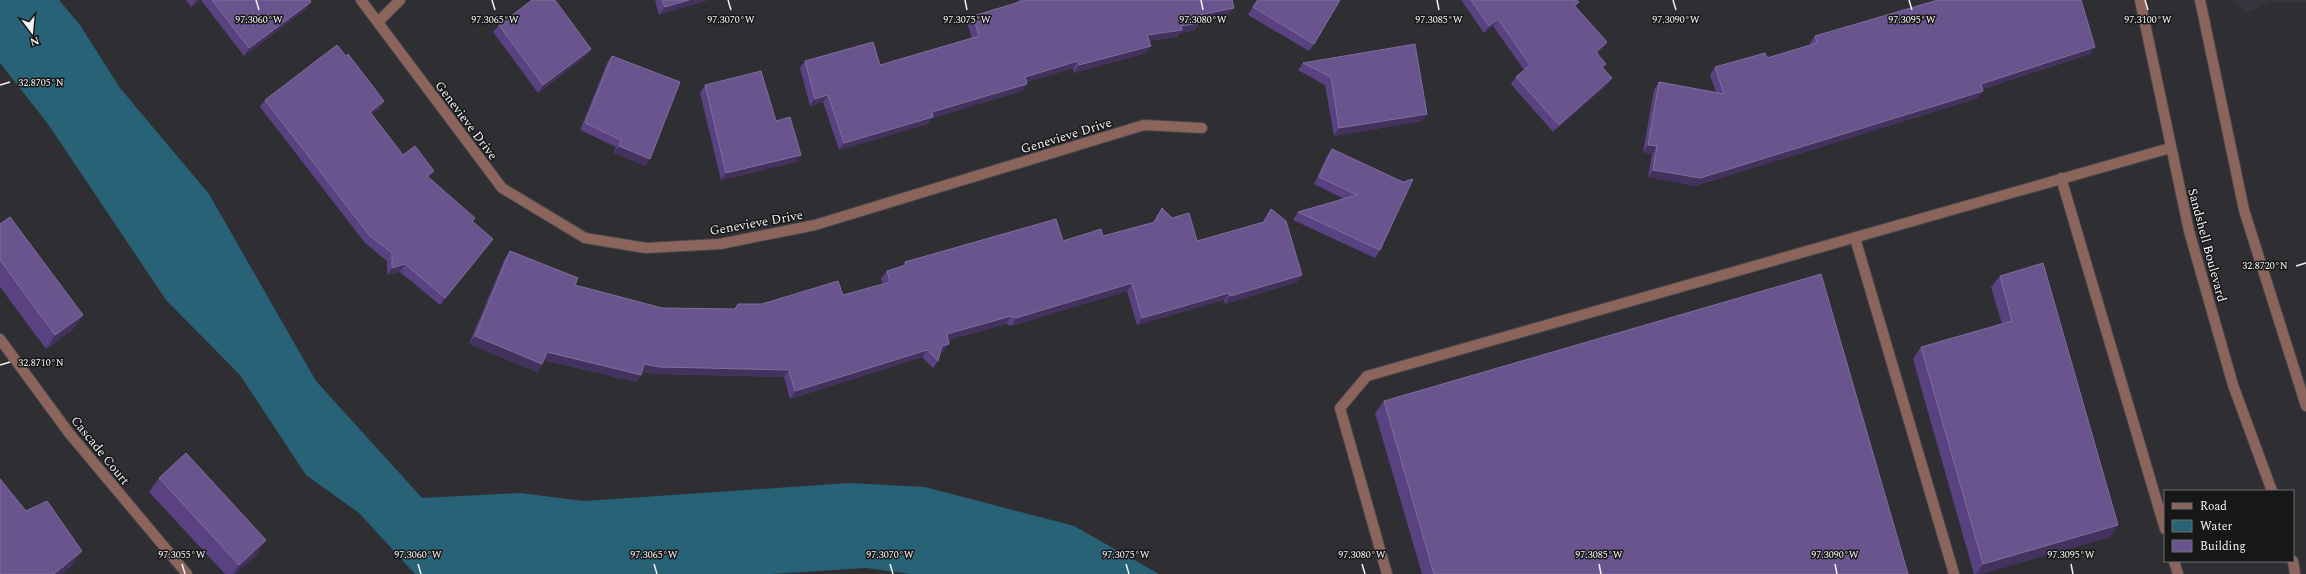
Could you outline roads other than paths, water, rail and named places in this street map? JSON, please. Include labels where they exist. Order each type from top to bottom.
[{"type":"street","name":"Genevieve Drive","points":[[361,0],[502,188],[585,238],[646,248],[720,244],[815,225],[1144,125],[1202,128]]},
{"type":"street","points":[[378,22],[400,0]]},
{"type":"street","name":"Sandshell Boulevard","points":[[2140,0],[2170,148],[2189,231],[2233,385],[2272,490]]},
{"type":"street","points":[[2200,0],[2244,210],[2306,406]]},
{"type":"street","points":[[1387,574],[1340,408],[1367,376],[2170,148]]},
{"type":"street","points":[[2061,178],[2164,526]]},
{"type":"street","points":[[1855,238],[1954,574]]},
{"type":"street","name":"Cascade Court","points":[[0,339],[69,433],[187,574]]},
{"type":"street","points":[[2174,562],[2178,574]]},
{"type":"street","points":[[2293,562],[2295,574]]},
{"type":"water","points":[[0,0],[59,0],[80,25],[120,88],[209,194],[316,381],[422,498],[520,493],[584,501],[849,483],[925,487],[1074,526],[1159,574],[911,574],[866,568],[772,574],[415,574],[359,513],[306,475],[240,375],[166,300],[48,124],[0,63]]}]
